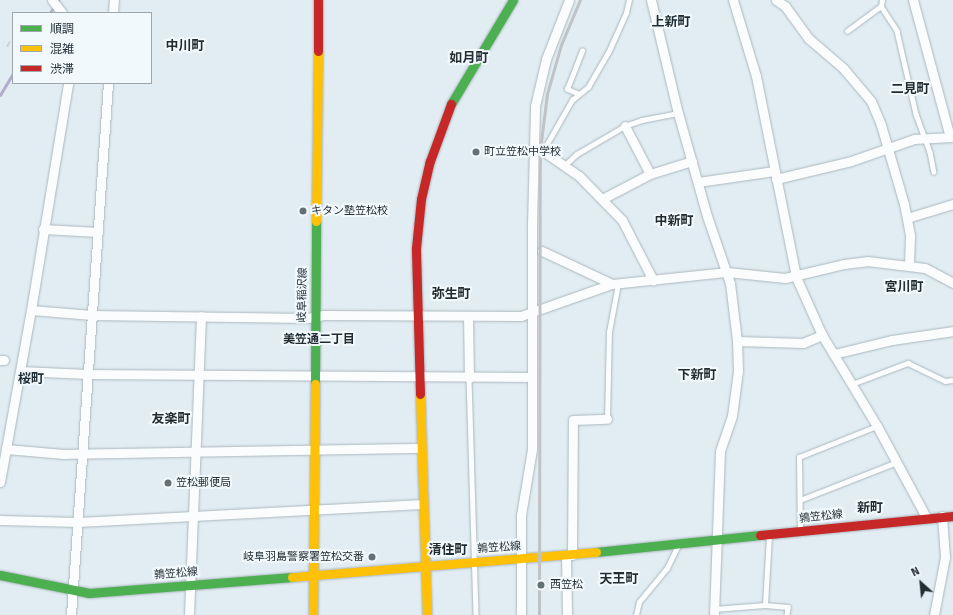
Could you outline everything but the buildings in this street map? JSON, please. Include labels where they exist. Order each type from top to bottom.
[{"type":"main road","name":"岐阜稲沢線","points":[[312,615],[318,0]]},
{"type":"main road","points":[[427,615],[416,248],[421,199],[430,161],[453,99],[513,0]]},
{"type":"main road","name":"鶉笠松線","points":[[0,575],[74,592],[89,593],[313,574],[569,555],[926,517],[953,516]]},
{"type":"street","points":[[52,0],[61,11]]},
{"type":"street","points":[[113,12],[114,0]]},
{"type":"street","points":[[521,615],[521,516],[532,449],[531,315],[535,106],[546,59],[569,0]]},
{"type":"street","points":[[651,0],[678,112],[698,182],[727,272],[737,341],[738,371],[732,416],[720,451],[714,612]]},
{"type":"street","points":[[733,0],[756,76],[796,277],[822,335],[877,426],[926,517]]},
{"type":"street","points":[[776,0],[785,6],[808,38],[843,68],[871,101],[888,149],[907,218],[909,264]]},
{"type":"street","points":[[698,182],[775,175],[851,161],[924,137],[951,137],[913,0]]},
{"type":"street","points":[[0,482],[31,310],[68,84]]},
{"type":"street","points":[[71,615],[74,592],[108,84]]},
{"type":"street","points":[[625,126],[650,174]]},
{"type":"street","points":[[543,151],[565,165],[602,199],[628,227],[653,280]]},
{"type":"street","points":[[602,199],[650,174],[692,161]]},
{"type":"street","points":[[907,218],[953,204]]},
{"type":"street","points":[[43,229],[98,232]]},
{"type":"street","points":[[542,251],[615,283]]},
{"type":"street","points":[[31,310],[92,315],[315,317],[531,315],[615,283],[727,272],[785,278],[796,277],[844,264],[867,261],[909,264],[925,268],[953,283]]},
{"type":"street","points":[[189,615],[201,316]]},
{"type":"street","points":[[468,316],[469,378]]},
{"type":"street","points":[[834,354],[892,340],[953,332]]},
{"type":"street","points":[[737,341],[803,343],[822,335]]},
{"type":"street","points":[[20,371],[199,376],[531,377]]},
{"type":"street","points":[[567,615],[573,420],[607,419]]},
{"type":"street","points":[[6,449],[83,454],[421,448]]},
{"type":"street","points":[[0,520],[78,522],[423,504]]},
{"type":"street","points":[[934,615],[945,557],[942,516]]},
{"type":"lane","points":[[543,151],[552,131],[578,94],[588,87],[608,53],[626,13],[629,0]]},
{"type":"lane","points":[[882,0],[881,6],[897,31],[916,114],[930,152],[934,172]]},
{"type":"lane","points":[[847,31],[881,6]]},
{"type":"lane","points":[[578,94],[567,88],[582,51]]},
{"type":"lane","points":[[565,165],[577,154],[625,126],[642,120],[678,112]]},
{"type":"lane","points":[[607,419],[609,332],[615,283]]},
{"type":"lane","points":[[852,384],[908,363],[945,382],[953,380]]},
{"type":"lane","points":[[469,378],[476,615]]},
{"type":"lane","points":[[800,531],[799,457],[877,426]]},
{"type":"lane","points":[[800,500],[897,462]]},
{"type":"lane","points":[[765,605],[770,534]]},
{"type":"lane","points":[[636,615],[639,602],[667,568],[679,543]]},
{"type":"lane","points":[[714,612],[765,605],[788,608],[787,615]]},
{"type":"waterway","points":[[51,12],[58,0]]},
{"type":"waterway","points":[[0,95],[12,75]]},
{"type":"railway","points":[[539,615],[540,150],[547,94],[561,45],[580,0]]},
{"type":"traffic: fast","points":[[451,104],[513,0]]},
{"type":"traffic: fast","points":[[315,384],[316,221]]},
{"type":"traffic: fast","points":[[596,552],[760,535]]},
{"type":"traffic: fast","points":[[0,575],[89,593],[292,577]]},
{"type":"traffic: slow","points":[[316,221],[318,51]]},
{"type":"traffic: slow","points":[[313,615],[315,384]]},
{"type":"traffic: slow","points":[[420,394],[427,615]]},
{"type":"traffic: slow","points":[[292,577],[596,552]]},
{"type":"traffic: jam","points":[[318,0],[318,51]]},
{"type":"traffic: jam","points":[[420,394],[416,248],[421,199],[430,161],[451,104]]},
{"type":"traffic: jam","points":[[760,535],[953,516]]},
{"type":"place","name":"町立笠松中学校","points":[[476,152]]},
{"type":"place","name":"キタン塾笠松校","points":[[303,211]]},
{"type":"place","name":"笠松郵便局","points":[[168,483]]},
{"type":"place","name":"岐阜羽島警察署笠松交番","points":[[372,557]]},
{"type":"place","name":"西笠松","points":[[541,585]]},
{"type":"district","name":"上新町","points":[[671,22]]},
{"type":"district","name":"中川町","points":[[185,46]]},
{"type":"district","name":"如月町","points":[[469,58]]},
{"type":"district","name":"二見町","points":[[910,89]]},
{"type":"district","name":"中新町","points":[[674,221]]},
{"type":"district","name":"宮川町","points":[[904,287]]},
{"type":"district","name":"弥生町","points":[[451,294]]},
{"type":"district","name":"美笠通二丁目","points":[[319,340]]},
{"type":"district","name":"下新町","points":[[697,375]]},
{"type":"district","name":"桜町","points":[[31,379]]},
{"type":"district","name":"友楽町","points":[[171,419]]},
{"type":"district","name":"新町","points":[[870,508]]},
{"type":"district","name":"清住町","points":[[448,550]]},
{"type":"district","name":"天王町","points":[[619,579]]}]
